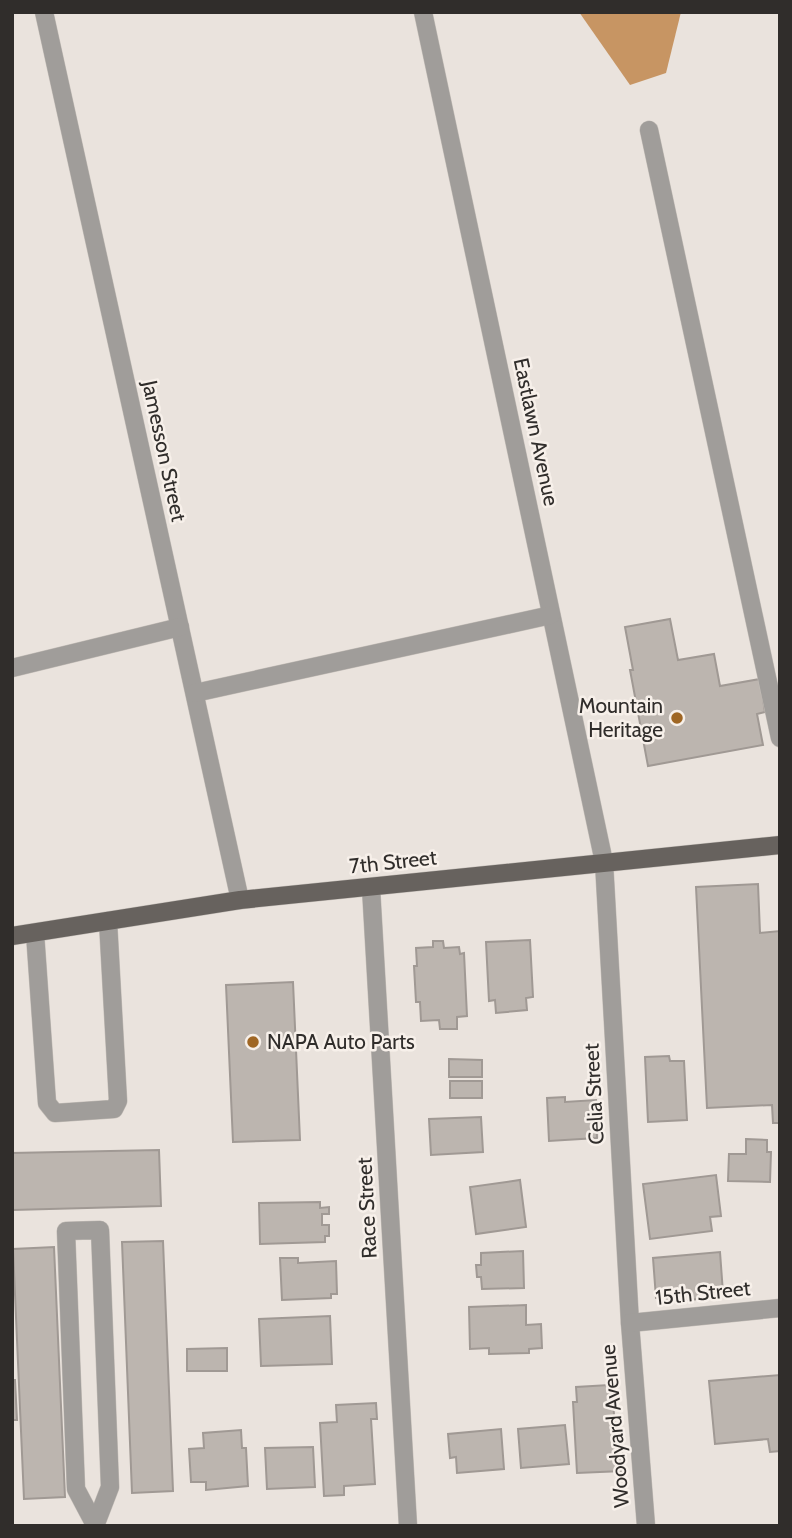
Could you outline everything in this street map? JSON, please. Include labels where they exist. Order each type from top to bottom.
[{"type":"main road","name":"7th Street","points":[[12,936],[240,900],[780,845]]},
{"type":"street","name":"Jamesson Street","points":[[44,12],[240,900]]},
{"type":"street","name":"Eastlawn Avenue","points":[[423,12],[604,862]]},
{"type":"street","points":[[649,130],[780,738]]},
{"type":"street","points":[[195,692],[551,615]]},
{"type":"street","points":[[12,668],[180,626]]},
{"type":"street","name":"Celia Street","points":[[604,862],[630,1323]]},
{"type":"street","name":"Race Street","points":[[371,888],[408,1526]]},
{"type":"street","points":[[36,933],[47,1103],[55,1113],[114,1109],[118,1101],[108,921]]},
{"type":"street","points":[[100,1230],[110,1488],[95,1525],[76,1489],[66,1231],[100,1230]]},
{"type":"street","name":"15th Street","points":[[630,1323],[780,1308]]},
{"type":"street","name":"Woodyard Avenue","points":[[630,1323],[646,1526]]},
{"type":"shaded area","points":[[579,12],[681,12],[666,73],[630,85]]},
{"type":"building","points":[[670,619],[678,660],[714,654],[720,686],[760,679],[765,712],[757,714],[763,745],[648,766],[625,627]]},
{"type":"building","points":[[758,884],[760,933],[780,931],[780,1123],[773,1123],[772,1105],[707,1108],[696,887]]},
{"type":"building","points":[[530,940],[533,997],[526,998],[527,1010],[496,1013],[495,1000],[489,1001],[486,942]]},
{"type":"building","points":[[433,941],[443,941],[444,948],[459,947],[460,954],[464,953],[467,1016],[457,1017],[457,1029],[440,1029],[439,1020],[421,1021],[420,1002],[416,1002],[416,948],[433,947]]},
{"type":"building","points":[[293,982],[300,1140],[233,1142],[226,985]]},
{"type":"building","points":[[669,1056],[670,1061],[684,1061],[687,1120],[648,1122],[645,1057]]},
{"type":"building","points":[[449,1059],[482,1060],[482,1077],[449,1077]]},
{"type":"building","points":[[450,1081],[482,1081],[482,1098],[450,1098]]},
{"type":"building","points":[[565,1097],[565,1102],[596,1100],[597,1138],[549,1141],[547,1098]]},
{"type":"building","points":[[481,1117],[483,1152],[431,1155],[429,1119]]},
{"type":"building","points":[[746,1139],[767,1140],[767,1152],[771,1152],[770,1182],[728,1181],[729,1154],[746,1154]]},
{"type":"building","points":[[159,1150],[161,1206],[13,1210],[12,1153]]},
{"type":"building","points":[[716,1175],[721,1216],[710,1217],[712,1231],[650,1239],[643,1184]]},
{"type":"building","points":[[520,1180],[526,1227],[476,1234],[470,1187]]},
{"type":"building","points":[[320,1202],[320,1208],[329,1207],[329,1214],[322,1214],[322,1225],[329,1225],[329,1236],[325,1236],[325,1242],[260,1244],[259,1203]]},
{"type":"building","points":[[163,1241],[173,1491],[132,1493],[122,1242]]},
{"type":"building","points":[[54,1247],[65,1497],[24,1499],[13,1249]]},
{"type":"building","points":[[523,1251],[524,1288],[482,1289],[476,1265],[481,1265],[481,1253]]},
{"type":"building","points":[[720,1252],[723,1293],[710,1294],[710,1298],[667,1302],[666,1297],[656,1298],[653,1258]]},
{"type":"building","points":[[280,1258],[298,1258],[298,1263],[336,1261],[337,1294],[331,1294],[331,1298],[282,1300]]},
{"type":"building","points":[[526,1305],[526,1325],[541,1324],[542,1348],[529,1349],[529,1353],[489,1354],[489,1348],[470,1349],[469,1307]]},
{"type":"building","points":[[330,1316],[332,1364],[261,1366],[259,1319]]},
{"type":"building","points":[[227,1348],[227,1371],[187,1371],[187,1349]]},
{"type":"building","points":[[780,1375],[780,1451],[770,1452],[768,1439],[715,1444],[709,1381]]},
{"type":"building","points":[[12,1380],[15,1380],[17,1420],[12,1420]]},
{"type":"building","points":[[609,1385],[615,1429],[621,1429],[623,1471],[577,1473],[573,1402],[577,1402],[576,1387]]},
{"type":"building","points":[[376,1403],[377,1419],[371,1419],[375,1484],[344,1486],[344,1495],[324,1496],[320,1423],[337,1422],[336,1405]]},
{"type":"building","points":[[565,1425],[569,1464],[521,1468],[518,1429]]},
{"type":"building","points":[[501,1429],[504,1469],[457,1473],[456,1457],[450,1458],[448,1434]]},
{"type":"building","points":[[241,1430],[242,1448],[246,1448],[248,1486],[206,1490],[206,1482],[191,1482],[189,1449],[204,1448],[203,1433]]},
{"type":"building","points":[[313,1447],[315,1487],[267,1489],[265,1448]]},
{"type":"place","name":"Mountain Heritage","points":[[677,718]]},
{"type":"place","name":"NAPA Auto Parts","points":[[253,1042]]}]
